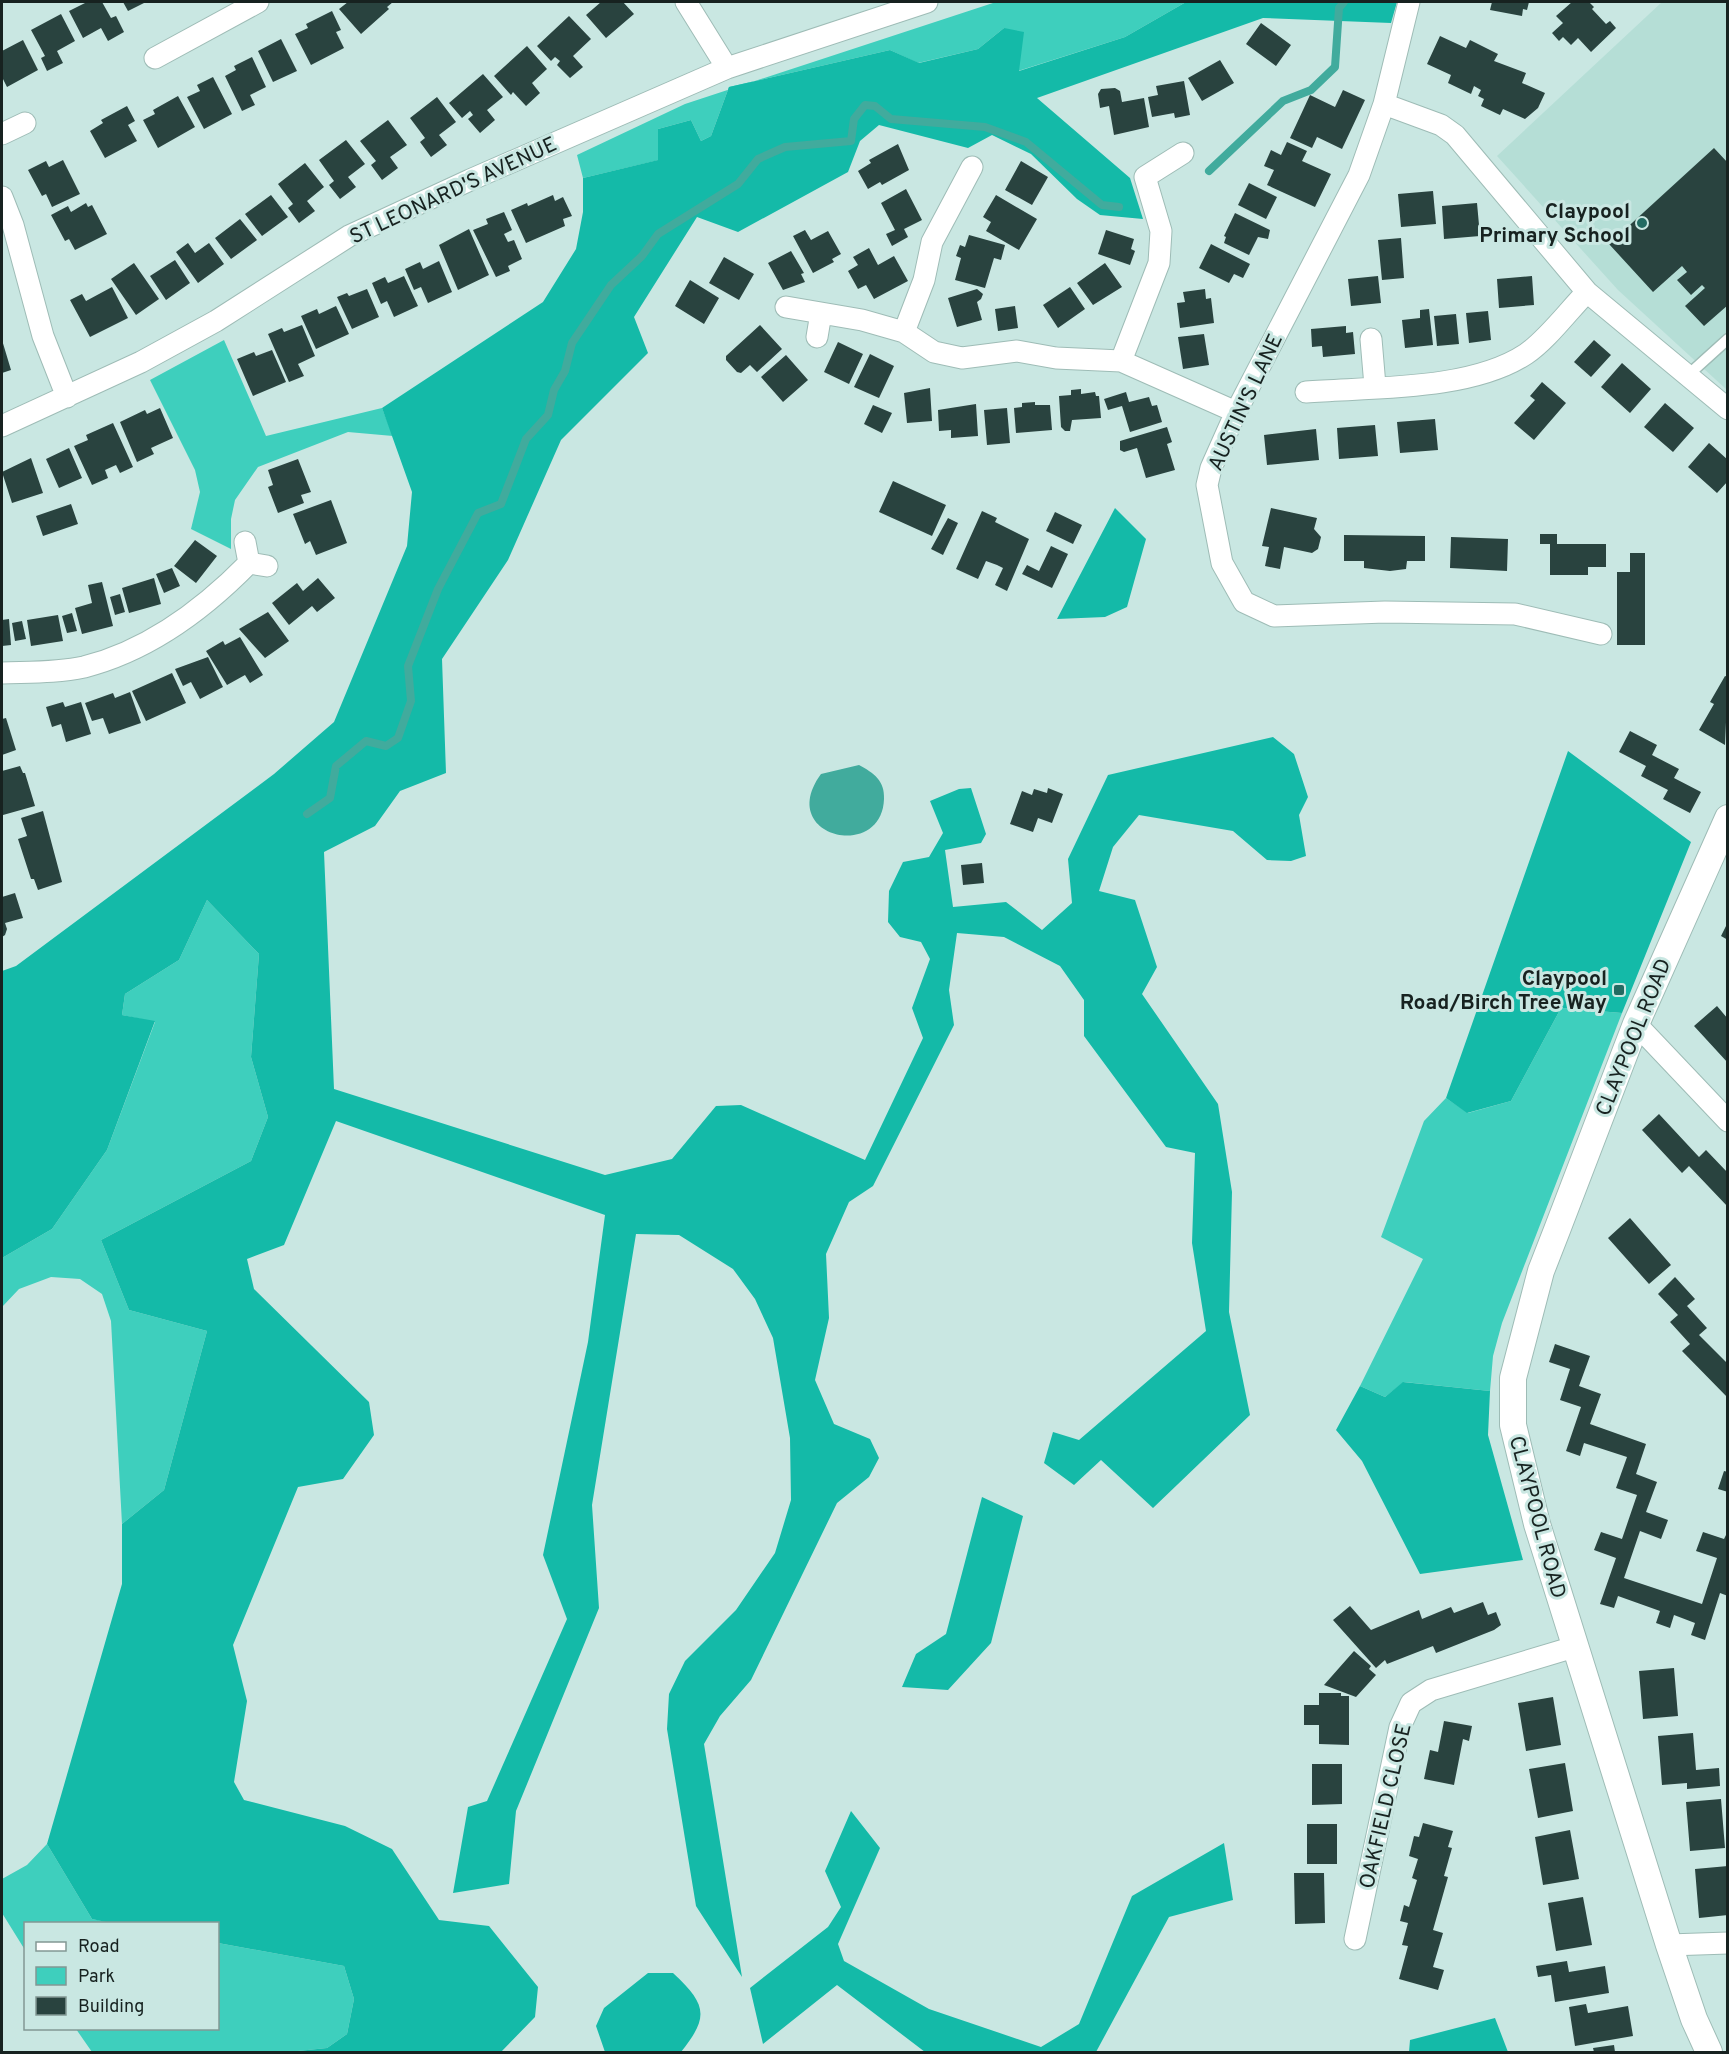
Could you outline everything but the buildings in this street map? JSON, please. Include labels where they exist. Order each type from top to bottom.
[{"type":"street","points":[[155,58],[258,2]]},
{"type":"street","points":[[686,2],[727,68]]},
{"type":"street","name":"ST LEONARD'S AVENUE","points":[[2,426],[68,397],[216,321],[349,236],[727,68],[927,2]]},
{"type":"street","name":"AUSTIN'S LANE","points":[[1409,2],[1384,104],[1359,174],[1236,412],[1211,468],[1207,485],[1222,563],[1244,602],[1274,616],[1385,612],[1515,614],[1601,634]]},
{"type":"street","points":[[1384,104],[1441,125],[1455,135],[1587,292],[1728,409]]},
{"type":"street","points":[[2,134],[25,123]]},
{"type":"street","points":[[1121,361],[1159,263],[1161,231],[1145,177],[1184,153]]},
{"type":"street","points":[[904,332],[924,280],[932,242],[972,166]]},
{"type":"street","points":[[2,197],[19,243],[40,327],[68,397]]},
{"type":"street","points":[[1306,392],[1475,376],[1501,368],[1528,353],[1587,292]]},
{"type":"street","points":[[786,308],[862,320],[904,332],[934,351],[962,358],[1017,351],[1056,357],[1121,361],[1236,412]]},
{"type":"street","points":[[817,337],[821,313]]},
{"type":"street","points":[[1371,339],[1375,386]]},
{"type":"street","points":[[2,673],[44,672],[82,667],[121,655],[166,630],[258,564],[245,542]]},
{"type":"street","name":"CLAYPOOL ROAD","points":[[1709,2052],[1694,2019],[1669,1945],[1574,1647],[1520,1458],[1513,1425],[1513,1378],[1542,1271],[1636,1024],[1719,853],[1728,818]]},
{"type":"street","points":[[1636,1024],[1728,1121]]},
{"type":"street","name":"OAKFIELD CLOSE","points":[[1354,1939],[1400,1727],[1411,1703],[1431,1690],[1574,1647]]},
{"type":"street","points":[[1669,1945],[1728,1943]]},
{"type":"lane","points":[[1687,375],[1728,339]]},
{"type":"shaded area","points":[[1186,2],[1397,2],[1391,23],[1263,18],[1037,98],[1130,178],[1143,219],[1100,215],[1077,199],[1031,154],[992,135],[968,148],[879,125],[860,141],[848,172],[738,232],[697,217],[634,317],[648,353],[561,440],[508,560],[442,659],[446,773],[400,791],[375,826],[324,852],[334,1089],[605,1175],[672,1159],[716,1106],[741,1105],[865,1160],[923,1038],[912,1008],[930,959],[921,942],[900,937],[888,922],[889,891],[903,862],[929,857],[943,833],[930,801],[959,789],[971,788],[986,834],[981,843],[945,850],[953,907],[1006,902],[1042,930],[1072,903],[1068,859],[1108,775],[1273,737],[1294,754],[1308,797],[1299,815],[1306,856],[1291,861],[1267,860],[1233,831],[1139,815],[1113,847],[1099,891],[1135,900],[1157,967],[1142,994],[1218,1104],[1232,1192],[1229,1312],[1250,1415],[1153,1508],[1101,1460],[1074,1485],[1044,1463],[1053,1432],[1079,1440],[1206,1331],[1192,1243],[1195,1153],[1166,1147],[1084,1036],[1084,1000],[1060,966],[1004,937],[957,933],[949,990],[954,1025],[873,1186],[849,1202],[826,1254],[829,1318],[815,1380],[834,1424],[870,1439],[879,1458],[869,1477],[837,1503],[751,1680],[720,1716],[704,1744],[742,1977],[696,1906],[667,1729],[669,1694],[685,1661],[736,1610],[775,1553],[791,1500],[790,1438],[773,1338],[755,1299],[733,1269],[679,1235],[636,1234],[592,1505],[599,1608],[516,1811],[509,1884],[453,1893],[468,1807],[487,1801],[567,1619],[543,1555],[588,1342],[605,1215],[336,1121],[284,1245],[247,1259],[254,1289],[369,1402],[374,1435],[343,1479],[298,1487],[233,1645],[247,1701],[234,1782],[244,1800],[345,1826],[392,1849],[439,1920],[489,1926],[538,1987],[535,2017],[501,2052],[288,2052],[327,2048],[347,2034],[354,1999],[344,1966],[219,1943],[219,1922],[106,1922],[92,1919],[47,1844],[122,1584],[122,1524],[164,1490],[207,1331],[129,1310],[101,1240],[251,1161],[268,1117],[251,1057],[259,954],[207,900],[179,960],[125,994],[122,1015],[155,1021],[107,1150],[52,1229],[2,1258],[2,971],[16,966],[274,774],[334,722],[407,546],[412,492],[382,408],[543,302],[576,249],[583,212],[583,178],[658,160],[658,129],[691,120],[701,141],[711,136],[729,87],[890,50],[919,63],[978,49],[1004,28],[1024,32],[1019,71],[1125,37]]},
{"type":"shaded area","name":"Claypool Primary School","points":[[1662,2],[1727,2],[1727,390],[1618,290],[1497,156]]},
{"type":"shaded area","points":[[1115,508],[1146,539],[1127,607],[1105,617],[1057,619]]},
{"type":"shaded area","points":[[1568,751],[1691,842],[1622,1013],[1561,1008],[1511,1101],[1467,1113],[1446,1098]]},
{"type":"shaded area","points":[[859,765],[874,775],[883,787],[884,799],[879,819],[867,831],[851,835],[834,834],[820,826],[811,813],[810,796],[821,774]]},
{"type":"shaded area","points":[[1403,1382],[1490,1391],[1488,1435],[1523,1560],[1420,1574],[1362,1461],[1336,1430],[1360,1386],[1385,1397]]},
{"type":"shaded area","points":[[982,1497],[1023,1516],[991,1643],[948,1690],[902,1687],[916,1654],[946,1634]]},
{"type":"shaded area","points":[[851,1811],[880,1848],[838,1944],[844,1961],[929,2009],[1041,2047],[1079,2024],[1132,1896],[1224,1843],[1233,1900],[1169,1917],[1096,2052],[925,2052],[837,1985],[763,2044],[750,1988],[828,1927],[841,1907],[825,1871]]},
{"type":"shaded area","points":[[648,1973],[673,1973],[692,1993],[698,2002],[700,2011],[697,2029],[681,2052],[605,2052],[596,2026],[604,2008]]},
{"type":"shaded area","points":[[1495,2018],[1508,2052],[1409,2052],[1410,2040]]},
{"type":"green space","points":[[996,2],[1186,2],[1125,37],[1018,71],[1004,28],[978,49],[918,63],[890,50],[755,81]]},
{"type":"green space","points":[[755,81],[728,90],[729,87]]},
{"type":"green space","points":[[728,90],[711,136],[701,141],[691,120],[658,129],[659,160],[583,178],[577,155],[685,104]]},
{"type":"green space","points":[[224,340],[266,436],[382,408],[393,436],[348,432],[258,467],[235,500],[231,519],[231,549],[191,529],[200,492],[195,470],[150,380]]},
{"type":"green space","points":[[207,900],[259,954],[251,1057],[268,1117],[251,1161],[101,1240],[129,1310],[207,1331],[164,1490],[122,1524],[111,1321],[102,1294],[80,1279],[51,1277],[19,1289],[2,1307],[2,1258],[52,1229],[107,1150],[155,1022],[122,1015],[125,994],[179,960]]},
{"type":"green space","points":[[1561,1008],[1622,1013],[1502,1323],[1493,1356],[1490,1391],[1404,1382],[1385,1397],[1360,1386],[1423,1259],[1381,1237],[1424,1121],[1446,1098],[1468,1113],[1511,1101]]},
{"type":"green space","points":[[47,1844],[92,1919],[109,1922],[24,1922],[24,1948],[2,1913],[2,1879],[27,1865]]},
{"type":"green space","points":[[219,1943],[344,1966],[354,1999],[347,2034],[327,2048],[288,2052],[92,2052],[77,2030],[219,2030]]},
{"type":"waterway","points":[[1209,171],[1283,101],[1311,90],[1335,67],[1339,8],[1344,2]]},
{"type":"waterway","points":[[307,814],[330,798],[336,766],[366,741],[386,746],[398,738],[411,701],[408,666],[438,589],[478,513],[501,504],[526,439],[548,415],[554,390],[565,371],[572,343],[611,285],[642,256],[658,234],[738,184],[758,159],[785,147],[851,141],[854,119],[865,105],[875,106],[891,119],[985,127],[1026,142],[1102,205],[1119,207]]},
{"type":"place","name":"Claypool Primary School","points":[[1642,223]]},
{"type":"place","name":"Claypool Road/Birch Tree Way","points":[[1619,990]]}]
